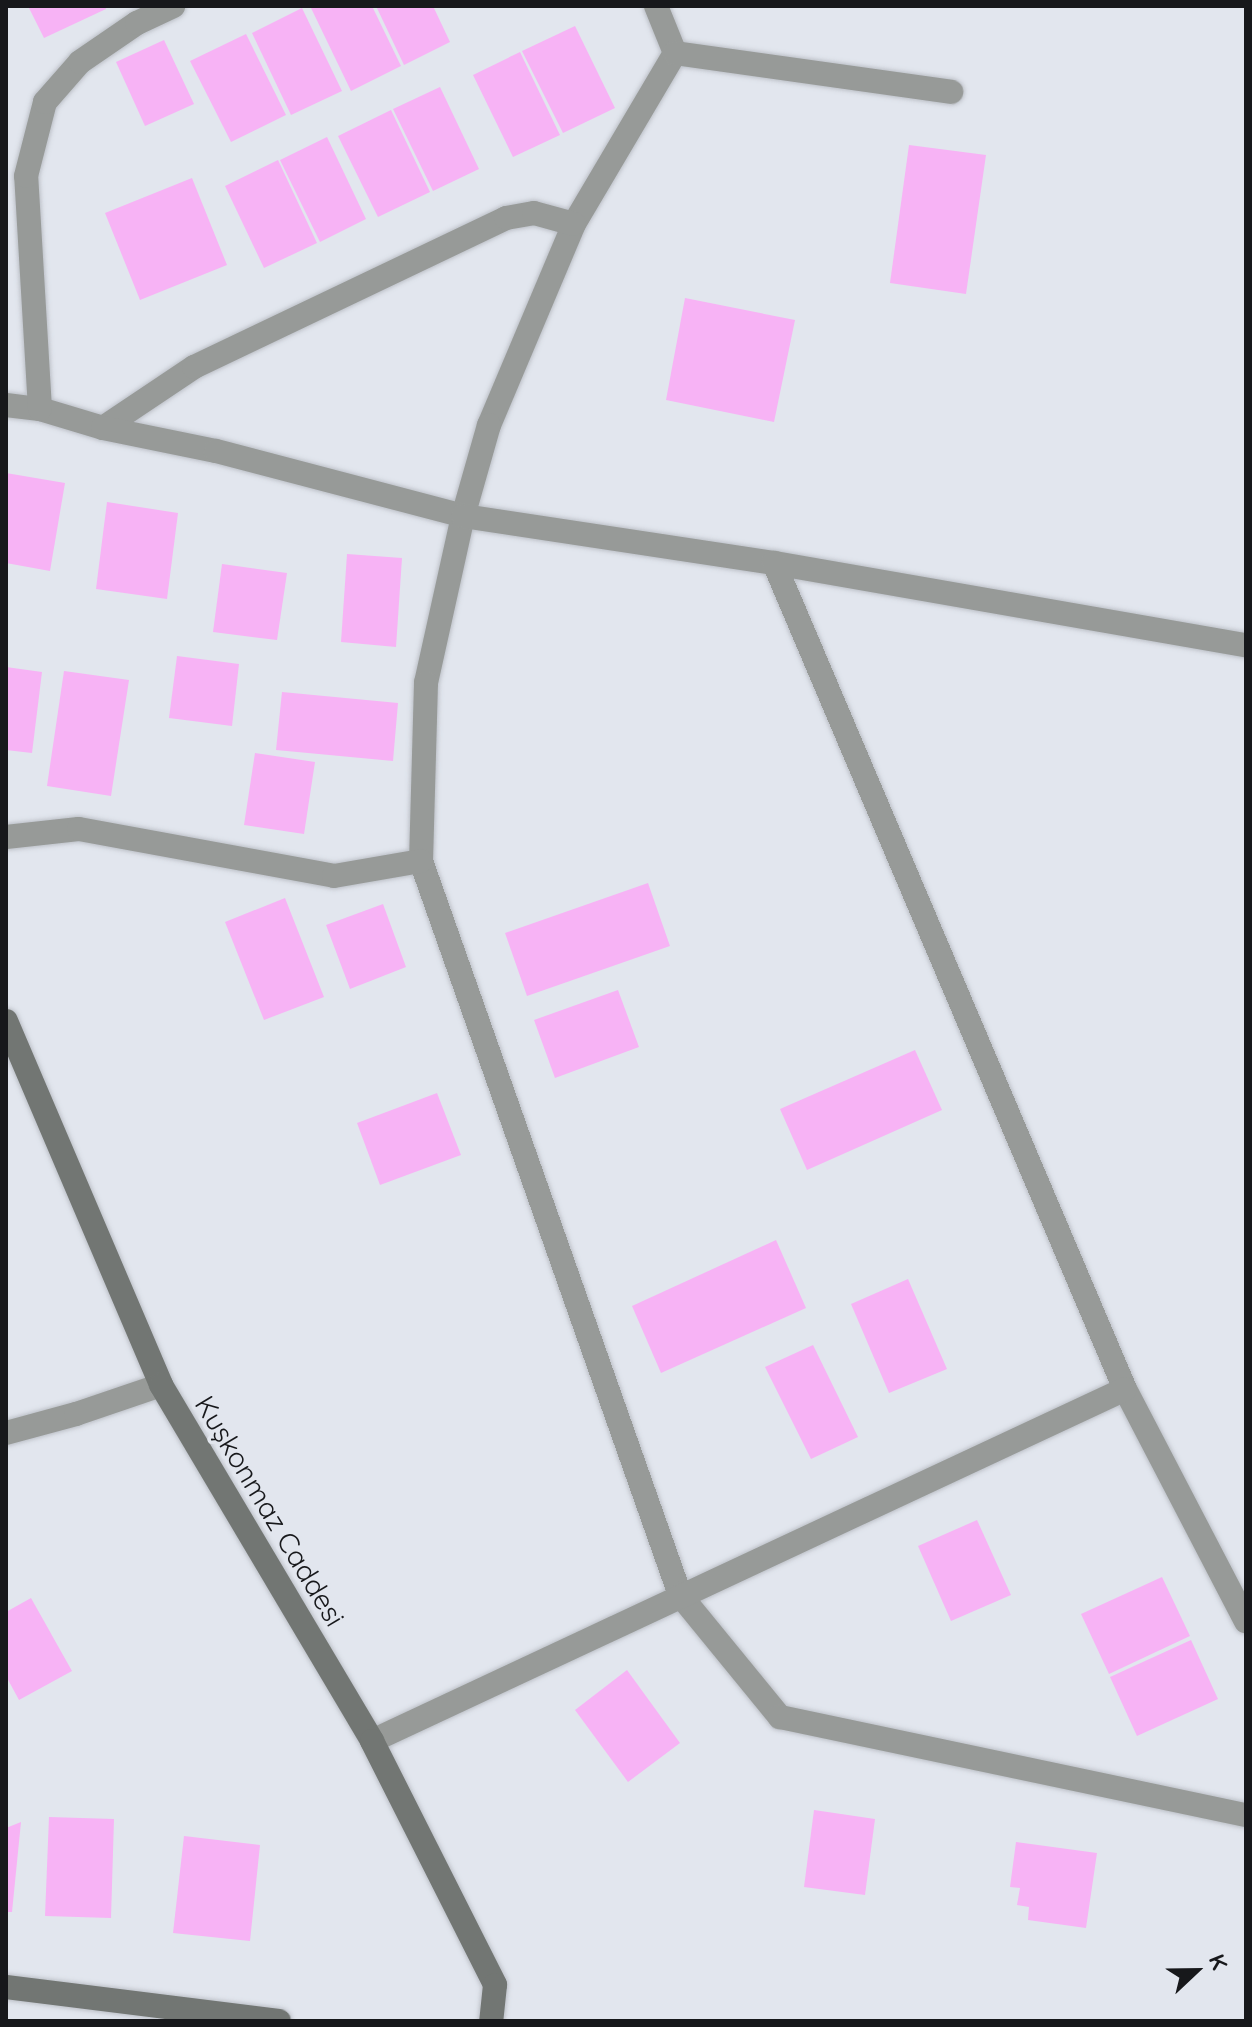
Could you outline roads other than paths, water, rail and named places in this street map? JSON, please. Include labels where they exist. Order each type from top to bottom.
[{"type":"street","points":[[40,409],[26,176],[45,102],[80,62],[137,23],[173,6]]},
{"type":"street","points":[[656,6],[675,53]]},
{"type":"street","points":[[675,53],[951,92]]},
{"type":"street","points":[[675,53],[574,224],[489,425],[463,516],[426,683],[421,861],[680,1595],[780,1717],[1246,1815]]},
{"type":"street","points":[[103,428],[194,367],[506,218],[534,213],[574,224]]},
{"type":"street","points":[[6,405],[40,409],[103,428],[216,451],[463,516],[774,563],[1246,645]]},
{"type":"street","points":[[774,563],[1125,1389],[1246,1621]]},
{"type":"street","points":[[6,837],[79,829],[334,876],[421,861]]},
{"type":"street","name":"Kuşkonmaz Caddesi","points":[[6,1021],[161,1385],[372,1741],[495,1985],[491,2021]]},
{"type":"street","points":[[6,1433],[76,1414],[161,1385]]},
{"type":"street","points":[[372,1741],[1125,1389]]},
{"type":"street","points":[[6,1987],[279,2021]]}]
